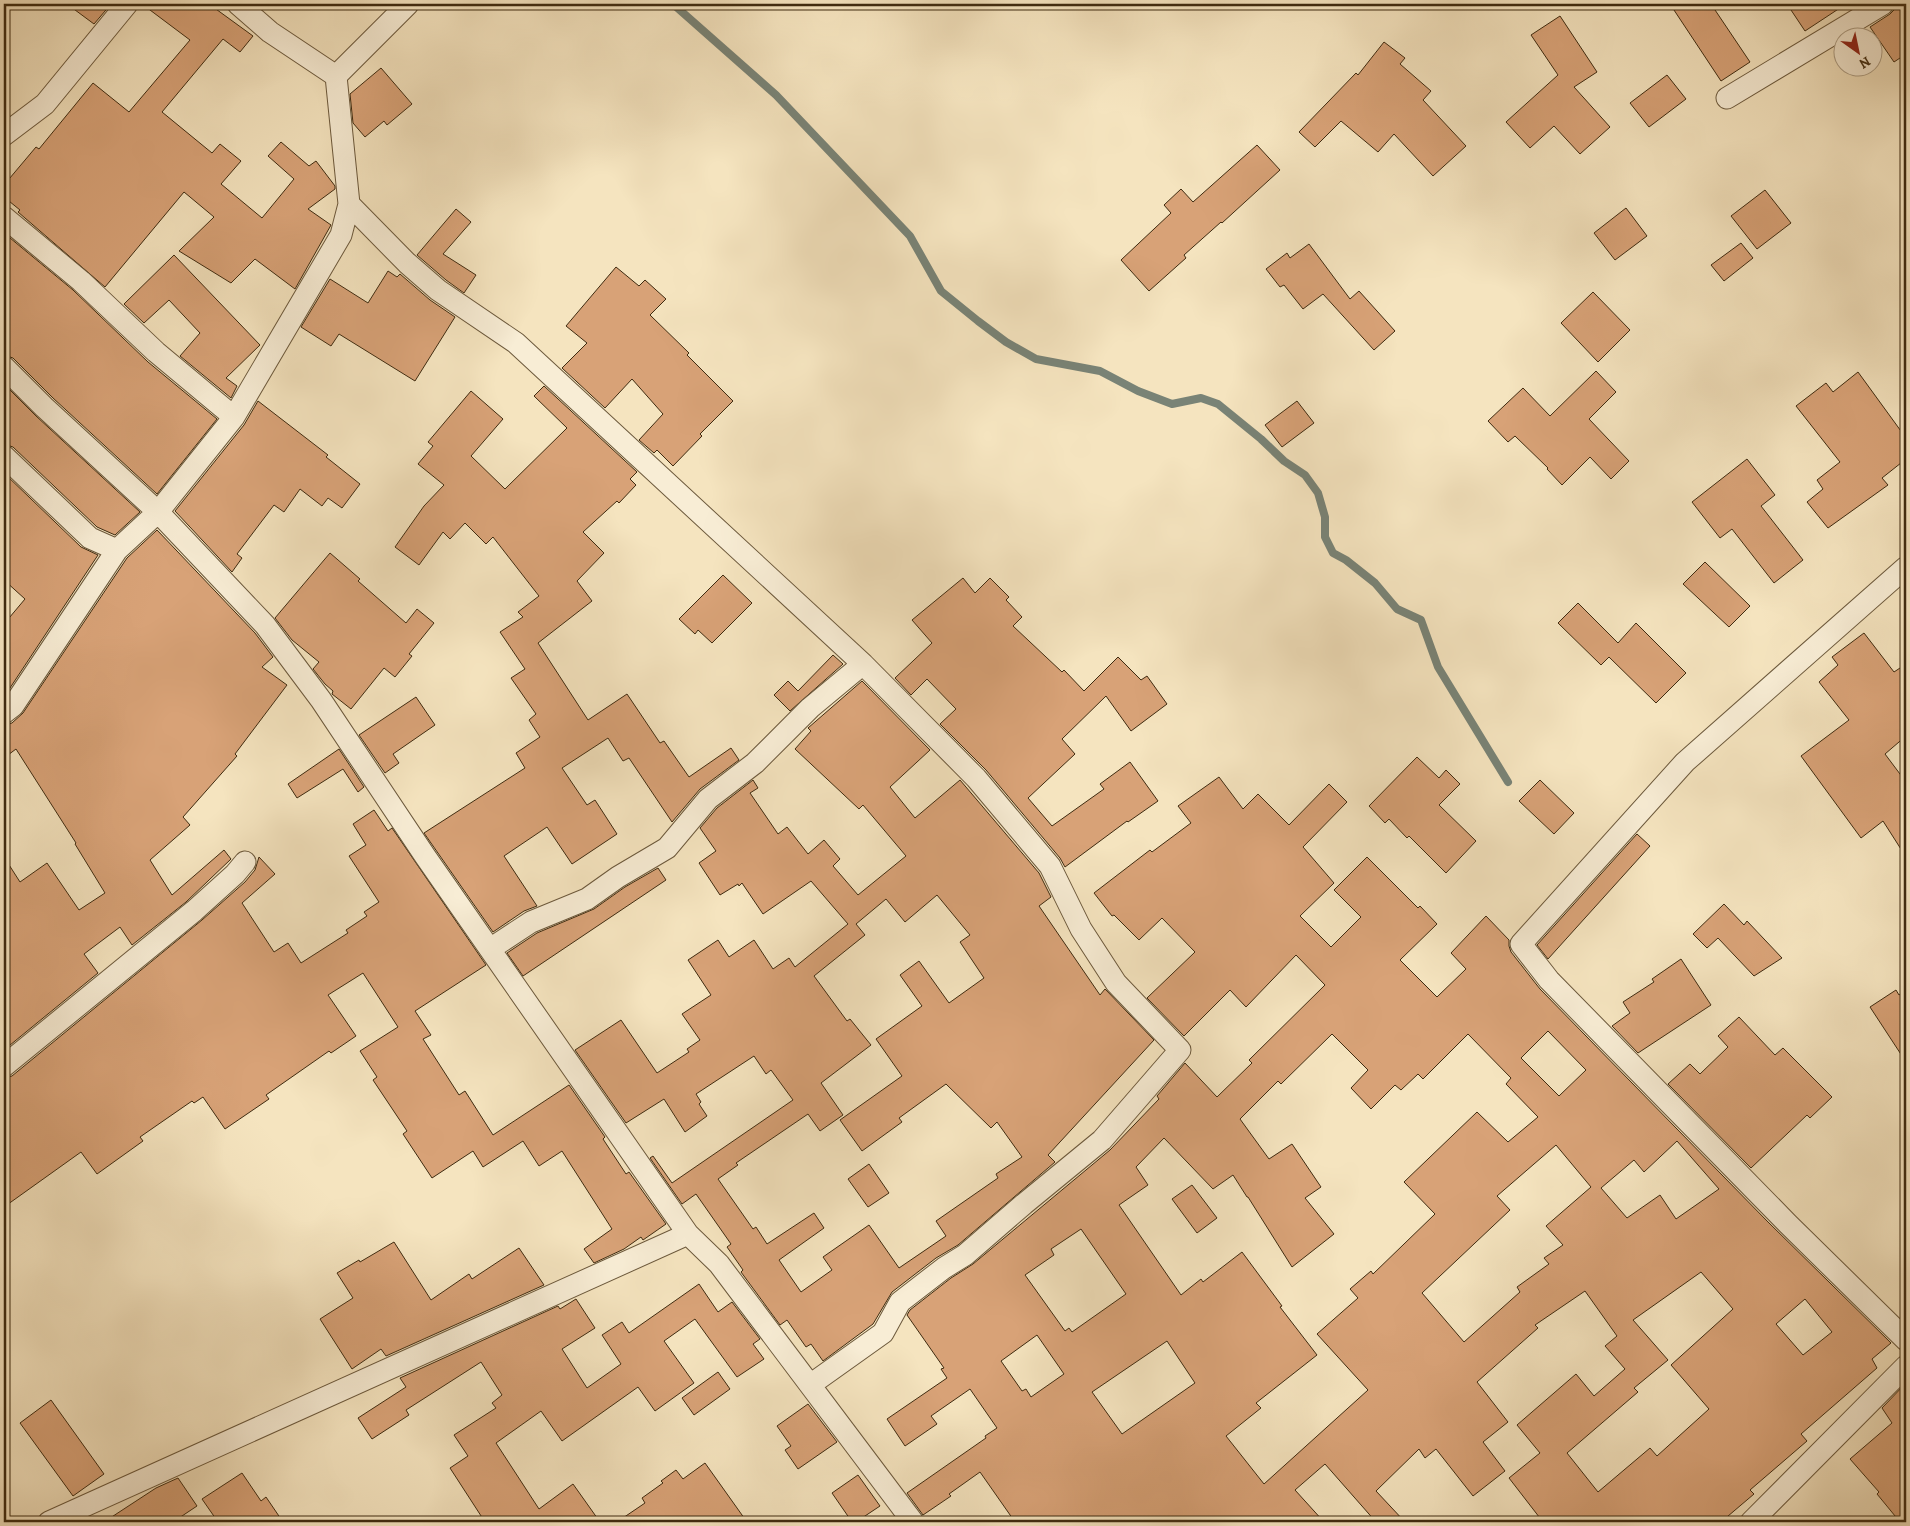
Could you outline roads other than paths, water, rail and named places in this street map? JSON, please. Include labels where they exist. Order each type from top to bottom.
[{"type":"street","points":[[4,135],[45,104],[127,4]]},
{"type":"street","points":[[238,4],[270,32],[336,76]]},
{"type":"street","points":[[336,76],[408,4]]},
{"type":"street","points":[[1727,98],[1883,4]]},
{"type":"street","points":[[4,713],[13,706],[117,550],[158,512],[234,417],[341,235],[349,204],[336,76]]},
{"type":"street","points":[[349,204],[407,263],[438,290],[516,343],[863,664],[976,778],[1050,866],[1081,929],[1116,983],[1180,1050],[1102,1140],[965,1255],[944,1268],[900,1302],[882,1333],[810,1385]]},
{"type":"street","points":[[4,217],[81,280],[156,352],[234,417]]},
{"type":"street","points":[[4,367],[44,407],[158,512],[266,625],[321,700],[490,949],[688,1234],[719,1264],[912,1522]]},
{"type":"street","points":[[4,456],[90,538],[117,550]]},
{"type":"street","points":[[1906,567],[1685,762],[1521,944],[1550,980],[1788,1224],[1906,1340]]},
{"type":"street","points":[[490,949],[531,922],[588,899],[618,877],[667,848],[708,799],[755,763],[810,708],[863,664]]},
{"type":"street","points":[[4,1066],[194,911],[235,874],[245,862]]},
{"type":"street","points":[[50,1522],[688,1234]]},
{"type":"street","points":[[1751,1522],[1906,1366]]},
{"type":"waterway","points":[[673,4],[776,95],[910,236],[941,291],[1006,342],[1036,359],[1100,371],[1138,391],[1172,404],[1201,398],[1218,404],[1261,439],[1284,461],[1305,475],[1318,493],[1325,517],[1325,537],[1333,553],[1346,560],[1375,583],[1397,609],[1421,620],[1438,667],[1508,782]]}]
